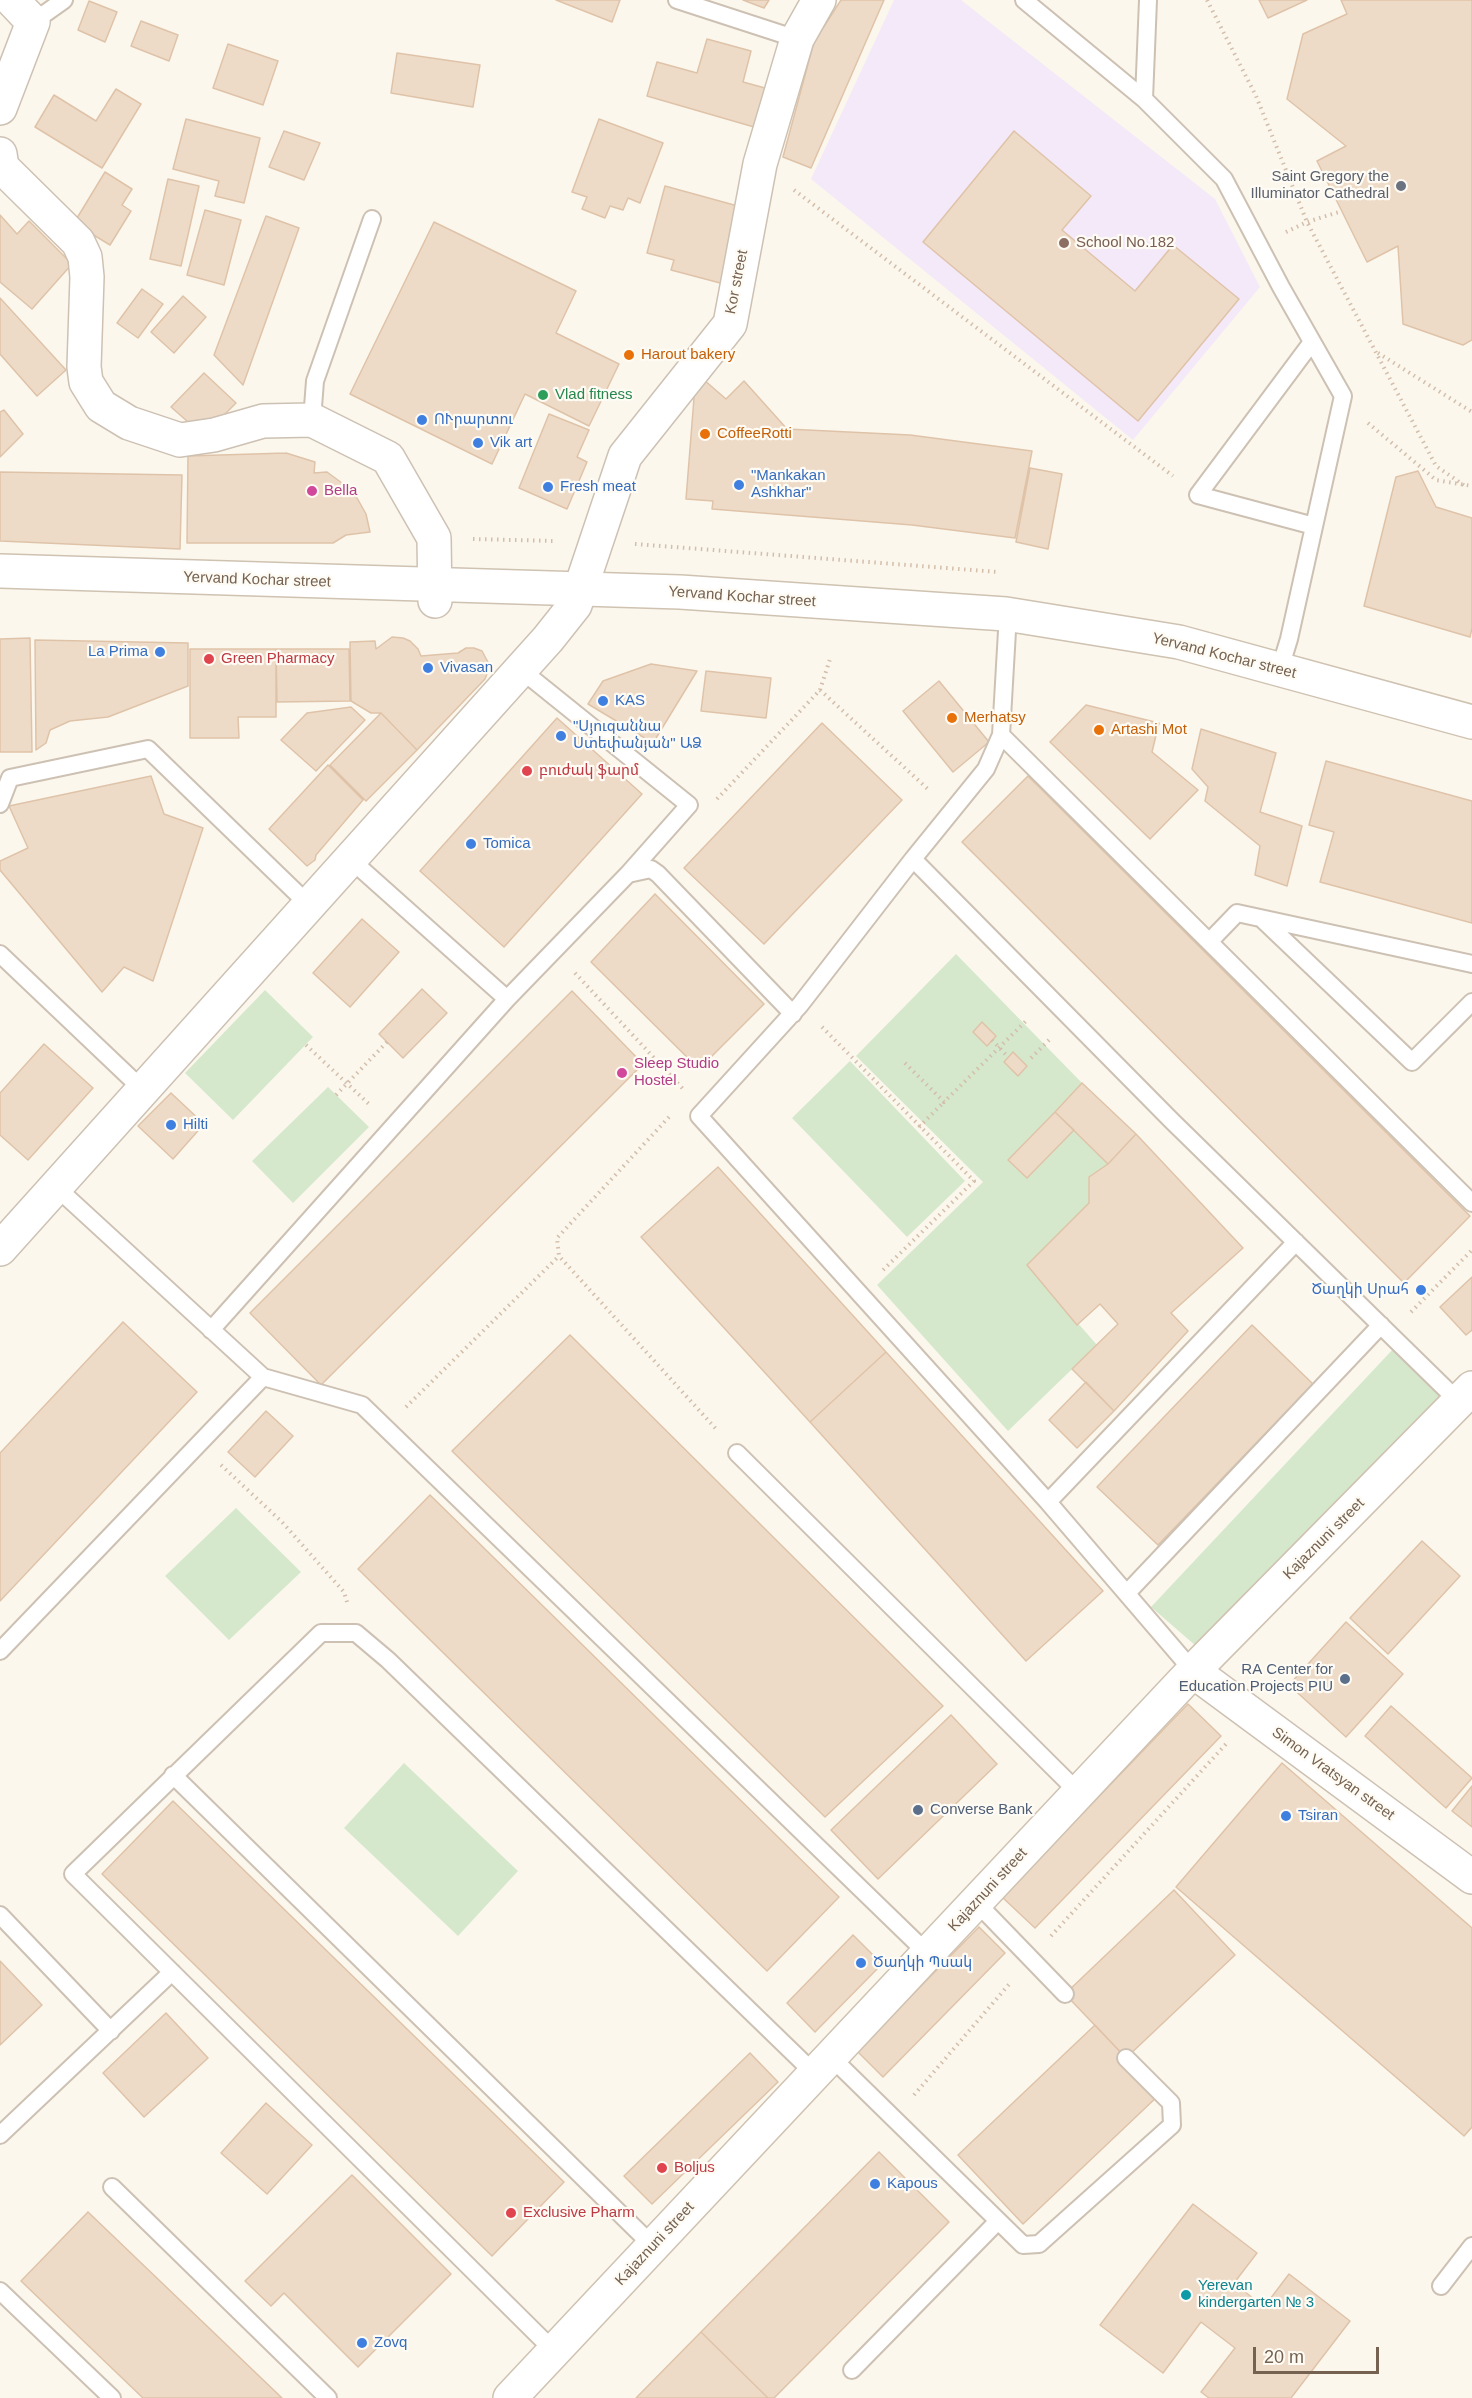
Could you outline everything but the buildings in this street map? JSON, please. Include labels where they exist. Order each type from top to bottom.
[{"type":"street","name":"Kor street","points":[[578,597],[625,456],[730,324],[760,164],[798,39],[819,0]]},
{"type":"street","points":[[0,108],[23,11]]},
{"type":"street","points":[[0,154],[2,168],[78,242],[85,257],[84,367],[86,382],[101,406],[129,423],[180,440],[214,435],[263,421],[312,420],[388,458],[434,538],[434,594]]},
{"type":"street","name":"Yervand Kochar street","points":[[0,571],[434,594]]},
{"type":"street","name":"Yervand Kochar street","points":[[0,588],[198,596],[434,594],[578,597],[680,592],[1006,614],[1179,642],[1277,677],[1472,737]]},
{"type":"street","points":[[5,1234],[56,1187],[520,669],[578,597]]},
{"type":"street","name":"Yervand Kochar street","points":[[578,597],[680,608],[1007,631],[1177,658],[1277,677],[1472,722]]},
{"type":"street","name":"Kajaznuni street","points":[[510,2398],[1193,1671],[1465,1395]]},
{"type":"street","name":"Simon Vratsyan street","points":[[1193,1671],[1472,1877]]},
{"type":"lane","points":[[23,11],[64,0]]},
{"type":"lane","points":[[677,0],[798,39]]},
{"type":"lane","points":[[1024,0],[1144,99],[1224,179],[1343,396],[1289,639],[1277,677]]},
{"type":"lane","points":[[1144,99],[1148,0]]},
{"type":"lane","points":[[312,420],[315,381],[372,219]]},
{"type":"lane","points":[[1312,342],[1198,495],[1314,526]]},
{"type":"lane","points":[[1007,631],[1001,735],[986,769],[913,859],[797,1010],[699,1116],[1048,1502],[1193,1671]]},
{"type":"lane","points":[[211,1330],[507,999],[628,874],[689,805],[520,669]]},
{"type":"lane","points":[[1001,735],[1472,1203]]},
{"type":"lane","points":[[0,804],[10,778],[148,749],[308,904]]},
{"type":"lane","points":[[350,858],[507,999]]},
{"type":"lane","points":[[913,859],[1050,998],[1385,1329],[1465,1395]]},
{"type":"lane","points":[[628,874],[651,869],[658,874],[797,1010]]},
{"type":"lane","points":[[1209,942],[1237,913],[1472,964]]},
{"type":"lane","points":[[1262,919],[1412,1062],[1472,1002]]},
{"type":"lane","points":[[0,954],[143,1090]]},
{"type":"lane","points":[[56,1187],[263,1377],[362,1405],[928,1954]]},
{"type":"lane","points":[[1048,1502],[1296,1242]]},
{"type":"lane","points":[[1127,1593],[1385,1329]]},
{"type":"lane","points":[[0,1651],[263,1377]]},
{"type":"lane","points":[[737,1453],[1079,1793]]},
{"type":"lane","points":[[554,2351],[73,1874],[321,1634],[356,1633],[388,1660],[823,2066],[894,2119],[1023,2245],[1039,2244],[1172,2125],[1171,2103],[1126,2058]]},
{"type":"lane","points":[[173,1776],[653,2246]]},
{"type":"lane","points":[[976,1902],[1065,1994]]},
{"type":"lane","points":[[0,1915],[111,2031]]},
{"type":"lane","points":[[0,2135],[172,1972]]},
{"type":"lane","points":[[112,2187],[328,2398]]},
{"type":"lane","points":[[852,2370],[998,2221]]},
{"type":"lane","points":[[1441,2286],[1472,2246]]},
{"type":"lane","points":[[0,2291],[112,2398]]},
{"type":"path","points":[[1207,0],[1256,96],[1307,222],[1436,466],[1464,486]]},
{"type":"path","points":[[760,164],[1198,495]]},
{"type":"path","points":[[1307,222],[1342,211]]},
{"type":"path","points":[[1377,353],[1472,412]]},
{"type":"path","points":[[1343,396],[1377,433],[1436,480],[1472,486]]},
{"type":"path","points":[[1465,408],[1472,404]]},
{"type":"path","points":[[715,801],[820,690],[831,656]]},
{"type":"path","points":[[820,690],[930,792]]},
{"type":"path","points":[[554,951],[689,1095],[699,1116]]},
{"type":"path","points":[[919,1127],[1050,998]]},
{"type":"path","points":[[797,1010],[974,1181],[859,1293]]},
{"type":"path","points":[[992,1040],[1008,1057]]},
{"type":"path","points":[[336,1095],[387,1042]]},
{"type":"path","points":[[306,1045],[392,1127]]},
{"type":"path","points":[[905,1063],[945,1102]]},
{"type":"path","points":[[689,1095],[557,1238],[558,1256],[737,1453]]},
{"type":"path","points":[[1385,1329],[1472,1250]]},
{"type":"path","points":[[385,1427],[558,1256]]},
{"type":"path","points":[[198,1444],[282,1522],[344,1592],[356,1633]]},
{"type":"path","points":[[894,2119],[1031,1959],[1252,1714]]},
{"type":"shaded area","name":"School No.182","points":[[894,0],[961,0],[1215,199],[1260,287],[1133,440],[811,179]]},
{"type":"green space","points":[[956,954],[1082,1083],[1055,1112],[1108,1164],[1089,1203],[1027,1265],[1097,1345],[1008,1431],[877,1285],[983,1182],[856,1056]]},
{"type":"green space","points":[[265,990],[313,1037],[233,1120],[185,1073]]},
{"type":"green space","points":[[850,1061],[965,1181],[907,1237],[792,1118]]},
{"type":"green space","points":[[328,1087],[369,1127],[293,1203],[252,1161]]},
{"type":"green space","points":[[1395,1347],[1445,1397],[1196,1646],[1151,1607]]},
{"type":"green space","points":[[236,1508],[301,1572],[229,1640],[165,1576]]},
{"type":"green space","points":[[404,1763],[518,1871],[458,1936],[344,1828]]},
{"type":"place","name":"Saint Gregory the Illuminator Cathedral","points":[[1401,186]]},
{"type":"place","name":"School No.182","points":[[1064,243]]},
{"type":"place","name":"Harout bakery","points":[[629,355]]},
{"type":"place","name":"Vlad fitness","points":[[543,395]]},
{"type":"place","name":"ՈՒրարտու","points":[[422,420]]},
{"type":"place","name":"CoffeeRotti","points":[[705,434]]},
{"type":"place","name":"Vik art","points":[[478,443]]},
{"type":"place","name":"\"Mankakan Ashkhar\"","points":[[739,485]]},
{"type":"place","name":"Fresh meat","points":[[548,487]]},
{"type":"place","name":"Bella","points":[[312,491]]},
{"type":"place","name":"La Prima","points":[[160,652]]},
{"type":"place","name":"Green Pharmacy","points":[[209,659]]},
{"type":"place","name":"Vivasan","points":[[428,668]]},
{"type":"place","name":"KAS","points":[[603,701]]},
{"type":"place","name":"Merhatsy","points":[[952,718]]},
{"type":"place","name":"Artashi Mot","points":[[1099,730]]},
{"type":"place","name":"\"Սյուզաննա Ստեփանյան\" ԱՁ","points":[[561,736]]},
{"type":"place","name":"բուժակ ֆարմ","points":[[527,771]]},
{"type":"place","name":"Tomica","points":[[471,844]]},
{"type":"place","name":"Sleep Studio Hostel","points":[[622,1073]]},
{"type":"place","name":"Hilti","points":[[171,1125]]},
{"type":"place","name":"Ծաղկի Սրահ","points":[[1421,1290]]},
{"type":"place","name":"RA Center for Education Projects PIU","points":[[1345,1679]]},
{"type":"place","name":"Converse Bank","points":[[918,1810]]},
{"type":"place","name":"Tsiran","points":[[1286,1816]]},
{"type":"place","name":"Ծաղկի Պսակ","points":[[861,1963]]},
{"type":"place","name":"Boljus","points":[[662,2168]]},
{"type":"place","name":"Kapous","points":[[875,2184]]},
{"type":"place","name":"Exclusive Pharm","points":[[511,2213]]},
{"type":"place","name":"Yerevan kindergarten № 3","points":[[1186,2295]]},
{"type":"place","name":"Zovq","points":[[362,2343]]}]
